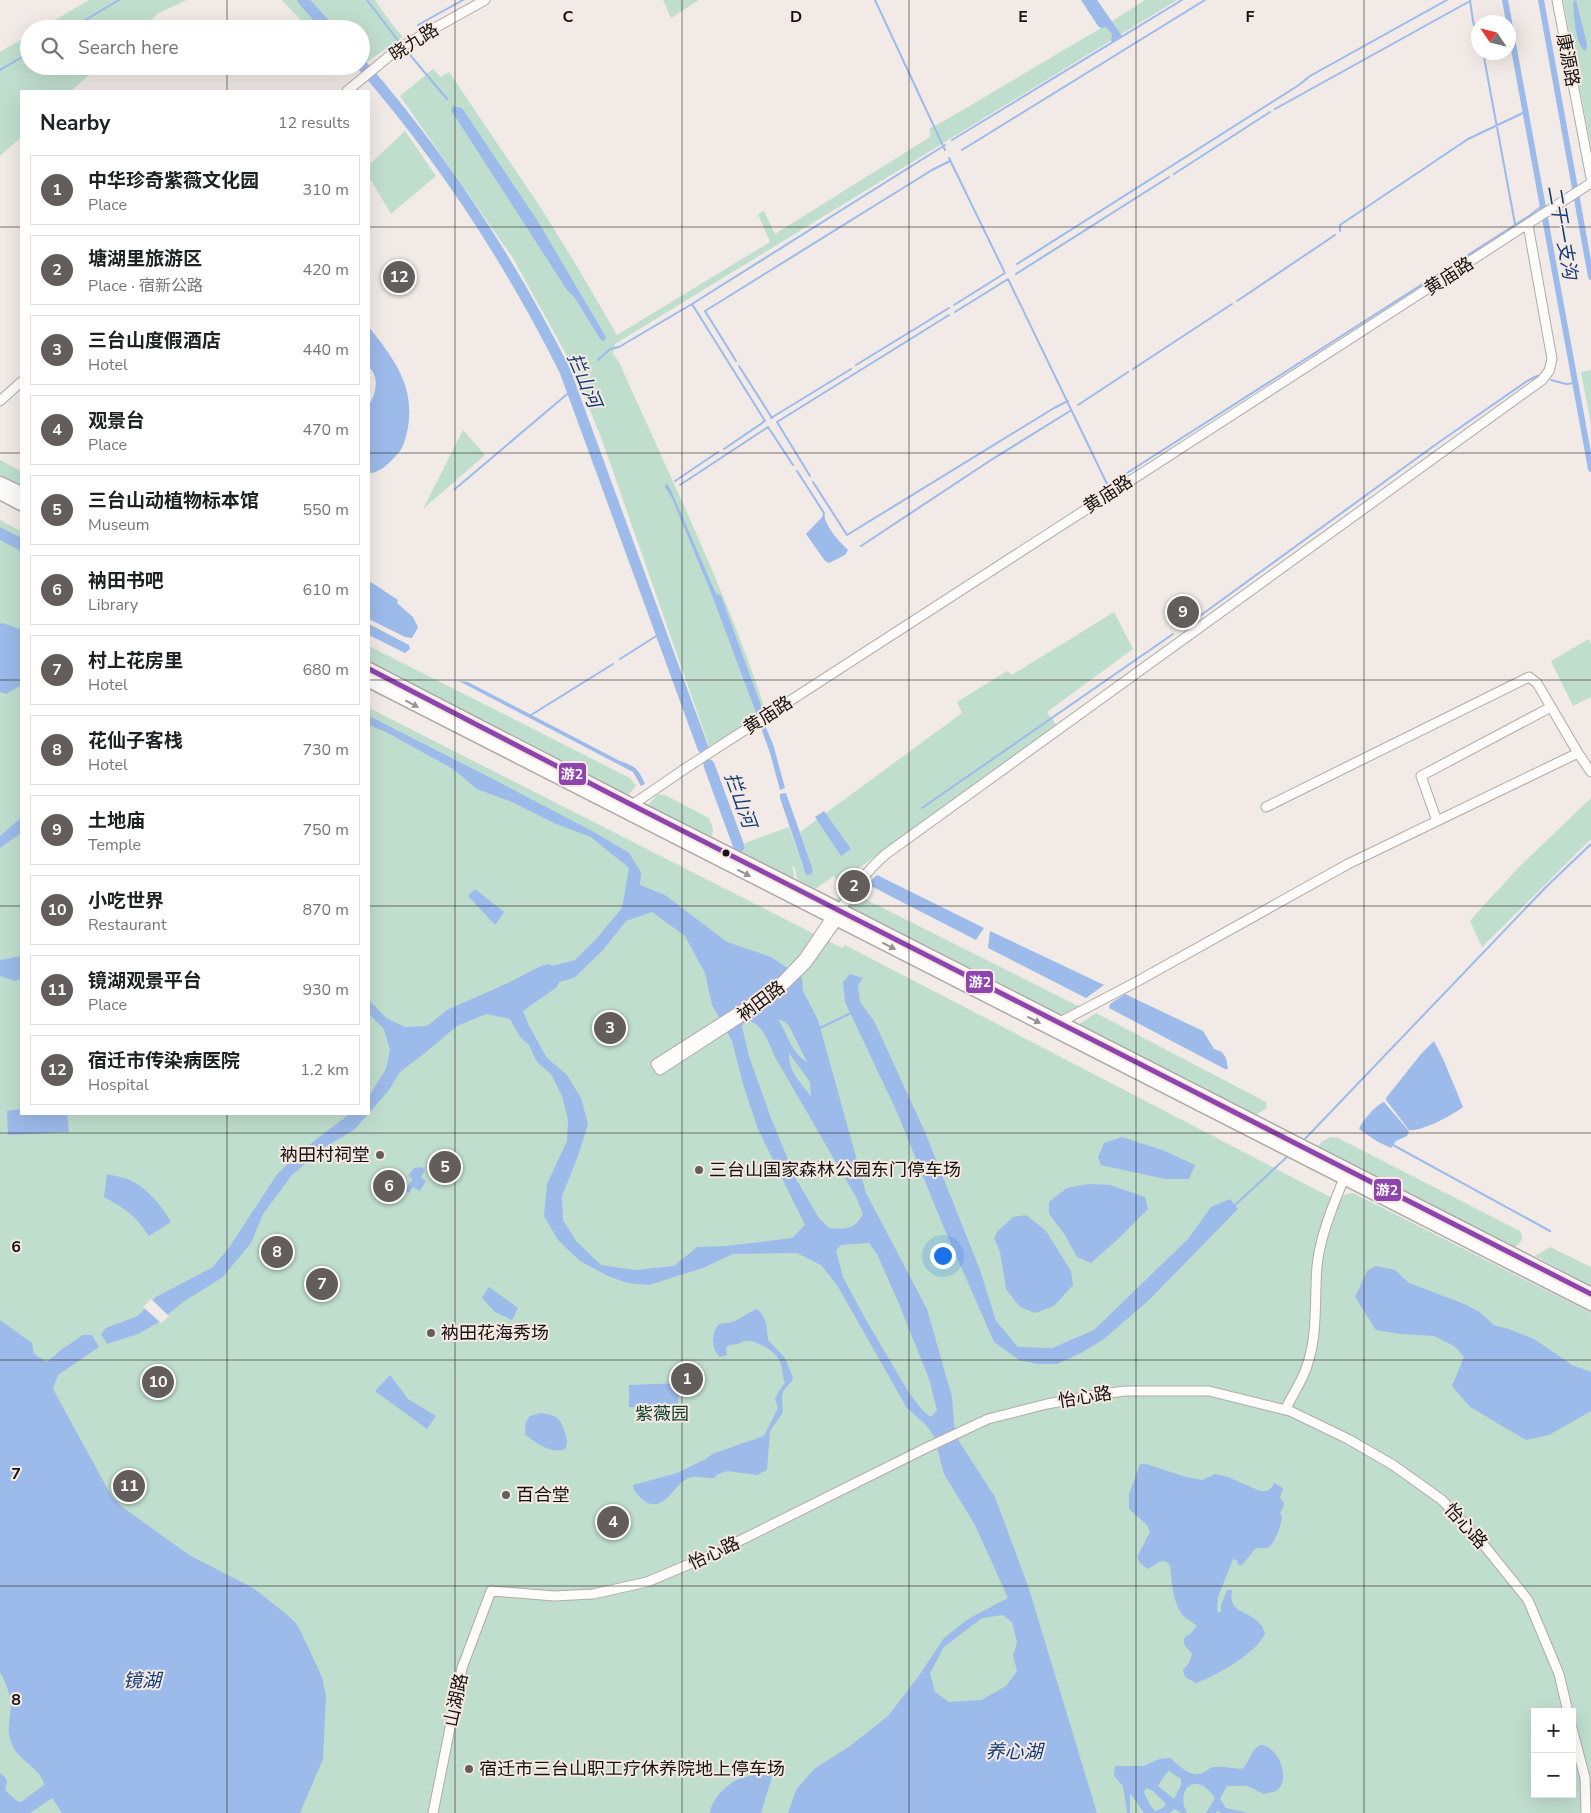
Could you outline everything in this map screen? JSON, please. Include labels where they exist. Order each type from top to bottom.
[{"type":"highway","points":[[0,483],[20,493]]},
{"type":"highway","points":[[0,493],[20,503]]},
{"type":"highway","points":[[370,670],[838,913],[1308,1154],[1591,1294]]},
{"type":"highway","points":[[370,681],[1060,1022],[1281,1140]]},
{"type":"highway","points":[[1308,1154],[1344,1178],[1591,1304]]},
{"type":"street","name":"晓九路","points":[[370,71],[403,46],[485,0]]},
{"type":"street","name":"康源路","points":[[1557,0],[1591,178]]},
{"type":"street","name":"晓九路","points":[[348,90],[365,75]]},
{"type":"street","name":"黄庙路","points":[[632,806],[702,758],[1115,489],[1588,185]]},
{"type":"street","name":"衲田路","points":[[658,1067],[720,1027],[780,983],[805,961],[856,885],[872,866],[886,854],[1542,380],[1549,370],[1552,359],[1528,225]]},
{"type":"street","points":[[0,400],[20,383]]},
{"type":"street","points":[[1266,807],[1529,677],[1537,683],[1591,772]]},
{"type":"street","points":[[1436,821],[1421,776],[1551,707]]},
{"type":"street","points":[[1060,1022],[1138,981],[1348,864],[1578,753]]},
{"type":"street","points":[[1285,1410],[1304,1376],[1311,1351],[1316,1316],[1317,1264],[1326,1226],[1344,1178]]},
{"type":"street","name":"怡心路","points":[[491,1591],[554,1596],[593,1594],[647,1582],[711,1556],[928,1447],[988,1419],[1047,1404],[1126,1391],[1209,1391],[1285,1410],[1348,1439],[1393,1465],[1442,1500],[1483,1544],[1528,1600],[1559,1674],[1567,1708]]},
{"type":"street","name":"山湖路","points":[[433,1813],[462,1668],[491,1591]]},
{"type":"street","points":[[1576,1743],[1585,1778],[1586,1813]]},
{"type":"green space","points":[[89,0],[187,0],[159,13],[151,20],[55,20]]},
{"type":"green space","points":[[282,0],[375,0],[403,37],[370,60],[370,20],[301,20]]},
{"type":"green space","points":[[663,0],[699,0],[671,18]]},
{"type":"green space","points":[[1145,0],[1177,0],[615,344],[613,354],[619,362],[715,577],[750,665],[765,709],[758,718],[709,746],[602,440],[572,365],[513,258],[400,96],[433,69],[441,77],[449,72],[539,205],[617,335],[770,242],[758,214],[764,211],[775,234],[930,137],[930,128],[1101,28]]},
{"type":"green space","points":[[1563,0],[1591,0],[1591,147]]},
{"type":"green space","points":[[20,40],[20,75],[89,75],[72,90],[20,90],[20,138],[0,156],[0,52]]},
{"type":"green space","points":[[405,131],[436,176],[391,214],[370,179],[370,164]]},
{"type":"green space","points":[[1591,370],[1591,425],[1581,372]]},
{"type":"green space","points":[[463,430],[485,455],[423,509]]},
{"type":"green space","points":[[0,460],[20,470],[20,485],[0,475]]},
{"type":"green space","name":"紫薇园","points":[[0,520],[20,530],[20,1115],[370,1115],[370,709],[842,948],[845,945],[1338,1201],[1346,1194],[1353,1193],[1591,1313],[1591,1813],[0,1813]]},
{"type":"green space","points":[[1114,612],[1133,649],[1047,712],[1057,726],[838,883],[834,876],[815,889],[797,879],[795,868],[792,865],[793,880],[743,855],[742,850],[745,843],[789,827],[803,867],[813,870],[800,832],[962,713],[957,702],[1007,671],[1012,675]]},
{"type":"green space","points":[[1589,639],[1591,645],[1591,697],[1573,706],[1551,661]]},
{"type":"green space","points":[[370,647],[630,778],[636,786],[629,794],[622,793],[370,666]]},
{"type":"green space","points":[[658,794],[665,795],[709,818],[713,829],[712,837],[648,805]]},
{"type":"green space","points":[[1591,798],[1591,839],[1482,947],[1470,921],[1519,867]]},
{"type":"green space","points":[[847,890],[1080,1007],[1061,1015],[835,901]]},
{"type":"green space","points":[[1096,1013],[1266,1102],[1267,1108],[1254,1116],[1078,1025]]},
{"type":"green space","points":[[1331,1137],[1338,1138],[1520,1231],[1521,1241],[1514,1248],[1317,1147]]},
{"type":"green space","points":[[1550,1247],[1591,1267],[1591,1286],[1535,1256]]},
{"type":"water","points":[[1081,0],[1097,0],[1122,36],[1111,43],[1112,34],[1106,27],[1101,28],[1098,26]]},
{"type":"water","points":[[1576,0],[1587,44],[1585,51],[1579,42],[1576,28],[1573,2]]},
{"type":"water","points":[[453,106],[462,108],[537,220],[606,337],[604,341],[600,339],[575,298],[567,290],[451,110]]},
{"type":"water","points":[[370,328],[394,361],[400,373],[408,398],[409,412],[406,436],[400,451],[383,468],[370,473],[370,403],[376,386],[375,376],[370,368]]},
{"type":"water","points":[[666,483],[670,488],[716,594],[721,596],[763,711],[763,714],[758,718],[712,595],[672,498],[665,487]]},
{"type":"water","points":[[824,515],[837,539],[848,550],[845,555],[829,563],[825,561],[806,534]]},
{"type":"water","points":[[0,527],[20,537],[20,550],[0,540]]},
{"type":"water","points":[[370,582],[398,600],[397,603],[413,617],[418,627],[412,638],[405,637],[370,620]]},
{"type":"water","points":[[3,623],[20,628],[20,686],[6,694],[0,692],[0,624]]},
{"type":"water","points":[[370,625],[409,645],[410,649],[405,653],[370,636]]},
{"type":"water","points":[[459,681],[468,682],[633,767],[638,771],[645,784],[641,786],[633,772]]},
{"type":"water","name":"养心湖","points":[[370,717],[594,832],[629,853],[641,872],[640,885],[665,895],[727,942],[771,957],[802,978],[803,991],[818,1020],[866,1193],[927,1309],[952,1397],[955,1435],[995,1497],[1028,1586],[1097,1813],[788,1813],[796,1790],[814,1769],[850,1746],[888,1716],[918,1677],[944,1638],[968,1619],[1008,1598],[975,1525],[944,1474],[934,1436],[926,1425],[907,1408],[837,1285],[821,1265],[797,1253],[733,1254],[703,1268],[649,1285],[627,1283],[608,1276],[580,1261],[558,1240],[544,1216],[547,1184],[567,1141],[568,1120],[562,1096],[551,1074],[537,1062],[529,1045],[520,1037],[510,1019],[486,1014],[457,1026],[400,1072],[389,1090],[370,1112],[370,1094],[386,1069],[390,1050],[384,1029],[370,1015],[370,1001],[386,1018],[405,1027],[427,1026],[447,1010],[541,966],[549,964],[552,966],[575,960],[597,938],[622,908],[629,868],[591,837],[556,824],[512,802],[477,789],[453,769],[386,732],[370,725]],"holes":[[[652,912],[685,936],[705,973],[712,1005],[732,1041],[743,1084],[758,1129],[805,1225],[792,1238],[726,1246],[697,1247],[674,1266],[635,1270],[601,1265],[576,1241],[563,1220],[562,1196],[588,1124],[581,1098],[567,1075],[547,1058],[523,1011],[557,987],[559,982],[574,978],[603,950],[626,921]],[[778,1019],[789,1026],[807,1062],[796,1053]],[[745,1020],[756,1024],[764,1034],[775,1057],[856,1197],[863,1214],[853,1226],[840,1229],[829,1228],[819,1218],[796,1179],[771,1118],[749,1056],[742,1027]],[[789,1053],[810,1082],[811,1097],[793,1072]],[[869,1243],[877,1254],[929,1379],[937,1410],[931,1417],[924,1412],[909,1393],[843,1277],[836,1250],[841,1245]],[[1003,1615],[1012,1622],[1017,1642],[1013,1656],[1017,1671],[1006,1686],[981,1700],[949,1702],[935,1692],[930,1673],[944,1647],[982,1618]]]},
{"type":"water","points":[[764,723],[773,744],[785,788],[780,790],[761,728],[761,724]]},
{"type":"water","points":[[786,793],[813,870],[811,874],[806,875],[780,798],[780,794]]},
{"type":"water","points":[[824,811],[851,849],[841,856],[815,817]]},
{"type":"water","points":[[20,819],[20,834],[0,848],[0,836]]},
{"type":"water","points":[[877,875],[984,928],[976,940],[867,884]]},
{"type":"water","points":[[475,889],[504,912],[495,925],[468,896]]},
{"type":"water","points":[[990,931],[1104,985],[1086,998],[988,948]]},
{"type":"water","points":[[20,956],[20,979],[15,981],[0,976],[0,960]]},
{"type":"water","points":[[850,974],[863,978],[858,985],[860,1002],[874,1021],[925,1132],[980,1270],[996,1321],[1018,1347],[1052,1348],[1094,1330],[1188,1239],[1211,1207],[1230,1199],[1238,1209],[1149,1300],[1104,1339],[1081,1353],[1057,1364],[1037,1364],[1019,1360],[994,1342],[944,1228],[897,1112],[845,1002],[843,982]]},
{"type":"water","points":[[1125,994],[1203,1031],[1214,1049],[1222,1052],[1226,1058],[1228,1069],[1109,1008],[1110,1004]]},
{"type":"water","points":[[1434,1041],[1463,1107],[1429,1126],[1409,1130],[1386,1098],[1421,1054]]},
{"type":"water","points":[[1384,1102],[1409,1131],[1407,1136],[1396,1141],[1391,1148],[1359,1129],[1377,1106]]},
{"type":"water","points":[[20,1109],[20,1115],[67,1115],[69,1132],[8,1135],[7,1111]]},
{"type":"water","points":[[349,1115],[367,1115],[354,1130],[325,1147],[292,1175],[263,1214],[251,1243],[223,1277],[183,1302],[159,1322],[138,1334],[107,1344],[101,1334],[106,1328],[138,1316],[156,1297],[213,1267],[230,1246],[278,1173],[315,1140]]},
{"type":"water","points":[[1122,1137],[1165,1151],[1195,1165],[1189,1179],[1165,1179],[1101,1165],[1098,1157],[1104,1143]]},
{"type":"water","points":[[421,1167],[425,1170],[421,1177],[426,1181],[420,1191],[413,1187],[409,1193],[405,1190],[413,1179],[408,1176],[414,1168]]},
{"type":"water","points":[[107,1174],[130,1180],[143,1188],[159,1204],[171,1222],[149,1236],[129,1213],[104,1197]]},
{"type":"water","points":[[1088,1184],[1110,1185],[1145,1197],[1148,1209],[1091,1263],[1077,1257],[1065,1235],[1049,1214],[1049,1202],[1067,1188]]},
{"type":"water","points":[[1026,1215],[1046,1231],[1071,1271],[1073,1285],[1054,1306],[1035,1313],[1020,1307],[1006,1289],[1000,1252],[994,1238],[998,1231],[1013,1217]]},
{"type":"water","points":[[1376,1266],[1395,1270],[1409,1283],[1462,1303],[1478,1311],[1494,1325],[1534,1339],[1572,1365],[1591,1372],[1591,1411],[1549,1435],[1526,1440],[1470,1407],[1452,1386],[1464,1357],[1454,1346],[1434,1336],[1400,1334],[1376,1330],[1355,1297],[1367,1271]]},
{"type":"water","points":[[489,1287],[518,1308],[512,1320],[495,1312],[482,1298]]},
{"type":"water","points":[[756,1309],[764,1319],[768,1340],[785,1358],[793,1378],[783,1391],[783,1412],[770,1431],[767,1470],[757,1475],[727,1471],[716,1475],[715,1478],[688,1478],[661,1502],[655,1504],[648,1503],[641,1498],[633,1485],[677,1473],[706,1459],[712,1454],[764,1436],[778,1408],[775,1399],[785,1383],[777,1356],[764,1346],[744,1341],[728,1346],[726,1348],[727,1355],[720,1357],[715,1350],[713,1341],[716,1327],[719,1324],[733,1322]]},
{"type":"water","name":"镜湖","points":[[0,1320],[32,1343],[34,1354],[47,1362],[83,1335],[92,1335],[99,1347],[58,1375],[53,1389],[113,1498],[121,1506],[189,1555],[253,1588],[295,1622],[322,1677],[326,1696],[323,1759],[300,1813],[62,1813],[52,1798],[30,1813],[0,1813],[0,1773],[7,1780],[5,1790],[17,1801],[21,1802],[44,1785],[40,1775],[18,1754],[11,1742],[9,1735],[10,1697],[0,1672]]},
{"type":"water","points":[[390,1375],[408,1399],[436,1416],[427,1429],[375,1391]]},
{"type":"water","points":[[679,1383],[678,1409],[629,1407],[629,1385]]},
{"type":"water","points":[[541,1413],[555,1416],[560,1420],[567,1439],[565,1449],[549,1449],[525,1435],[526,1422],[530,1416]]},
{"type":"water","points":[[1140,1464],[1202,1480],[1215,1474],[1228,1477],[1260,1491],[1269,1490],[1274,1483],[1283,1488],[1280,1498],[1284,1503],[1280,1513],[1282,1520],[1273,1542],[1267,1548],[1256,1548],[1242,1565],[1238,1565],[1237,1560],[1233,1559],[1218,1597],[1217,1612],[1221,1612],[1221,1605],[1227,1590],[1232,1590],[1234,1605],[1255,1619],[1265,1633],[1261,1640],[1245,1656],[1224,1670],[1196,1683],[1185,1677],[1183,1670],[1189,1663],[1192,1654],[1184,1645],[1184,1640],[1197,1626],[1183,1615],[1178,1608],[1173,1590],[1170,1565],[1165,1561],[1159,1562],[1148,1569],[1140,1563],[1137,1557],[1150,1532],[1147,1525],[1129,1509],[1129,1494]]},
{"type":"water","points":[[1260,1745],[1266,1746],[1277,1756],[1283,1771],[1283,1779],[1281,1786],[1276,1791],[1264,1794],[1247,1786],[1227,1786],[1220,1799],[1226,1808],[1248,1813],[1222,1813],[1217,1811],[1216,1813],[1206,1813],[1215,1798],[1202,1785],[1195,1784],[1186,1790],[1184,1796],[1187,1813],[1181,1813],[1175,1809],[1169,1813],[1144,1813],[1130,1793],[1130,1813],[1127,1813],[1123,1786],[1114,1776],[1115,1766],[1144,1766],[1159,1759],[1170,1758],[1184,1769],[1196,1774],[1214,1767],[1242,1769]],"holes":[[[1169,1771],[1181,1779],[1181,1785],[1174,1799],[1158,1786]],[[1146,1788],[1153,1791],[1166,1804],[1163,1808],[1155,1811],[1144,1792]]]},
{"type":"water","points":[[768,1772],[772,1777],[761,1813],[710,1813],[716,1798],[732,1783],[744,1777]]},
{"type":"pier","points":[[151,1299],[169,1316],[161,1323],[143,1307]]},
{"type":"waterway","points":[[85,20],[119,0]]},
{"type":"waterway","name":"拦山河","points":[[303,0],[321,20]]},
{"type":"waterway","points":[[367,0],[400,43]]},
{"type":"waterway","points":[[418,25],[463,0]]},
{"type":"waterway","points":[[875,0],[945,150]]},
{"type":"waterway","points":[[952,140],[1182,0]]},
{"type":"waterway","points":[[962,150],[1205,0]]},
{"type":"waterway","points":[[1017,264],[1299,85],[1310,76],[1447,0]]},
{"type":"waterway","points":[[1470,0],[1472,15]]},
{"type":"waterway","name":"二干一支沟","points":[[1505,0],[1591,469]]},
{"type":"waterway","points":[[1541,0],[1591,277]]},
{"type":"waterway","points":[[1275,109],[1470,1]]},
{"type":"waterway","points":[[405,49],[447,99]]},
{"type":"waterway","points":[[0,70],[20,58]]},
{"type":"waterway","points":[[1484,60],[1515,224]]},
{"type":"waterway","name":"拦山河","points":[[370,74],[447,173],[473,211],[498,250],[565,371],[703,748]]},
{"type":"waterway","points":[[1174,174],[1270,112]]},
{"type":"waterway","points":[[1340,231],[1340,225],[1468,139],[1525,112]]},
{"type":"waterway","points":[[598,360],[610,349],[619,347],[692,304],[945,145]]},
{"type":"waterway","points":[[949,158],[1004,271]]},
{"type":"waterway","points":[[736,361],[705,311],[932,170],[950,161]]},
{"type":"waterway","points":[[1016,274],[1169,177]]},
{"type":"waterway","points":[[1127,473],[1542,206]]},
{"type":"waterway","points":[[1237,301],[1335,235]]},
{"type":"waterway","points":[[954,305],[1005,273]]},
{"type":"waterway","points":[[1008,279],[1109,488]]},
{"type":"waterway","points":[[955,312],[1008,279]]},
{"type":"waterway","points":[[692,304],[765,421],[724,449]]},
{"type":"waterway","points":[[1133,369],[1232,304]]},
{"type":"waterway","points":[[856,365],[949,308]]},
{"type":"waterway","points":[[810,476],[777,422],[949,315]]},
{"type":"waterway","points":[[739,366],[772,418]]},
{"type":"waterway","points":[[771,418],[851,369]]},
{"type":"waterway","points":[[1078,405],[1128,372]]},
{"type":"waterway","points":[[1186,626],[1435,445],[1527,381],[1541,376]]},
{"type":"waterway","points":[[1551,380],[1566,384],[1575,383]]},
{"type":"waterway","points":[[455,489],[572,390]]},
{"type":"waterway","points":[[813,482],[847,535],[1068,401]]},
{"type":"waterway","points":[[861,546],[991,460],[1070,411]]},
{"type":"waterway","points":[[680,485],[768,427],[793,465]]},
{"type":"waterway","points":[[675,481],[718,452]]},
{"type":"waterway","points":[[797,471],[824,513],[823,518]]},
{"type":"waterway","points":[[620,659],[661,633]]},
{"type":"waterway","points":[[922,808],[1173,634]]},
{"type":"waterway","points":[[531,715],[613,664]]},
{"type":"waterway","name":"拦山河","points":[[709,765],[739,847]]},
{"type":"waterway","points":[[1302,1142],[1546,887],[1591,844]]},
{"type":"waterway","points":[[820,1028],[851,1013]]},
{"type":"waterway","points":[[1393,1145],[1550,1231]]},
{"type":"waterway","points":[[1235,1205],[1288,1156]]},
{"type":"transit line","name":"游2","points":[[370,670],[1591,1294]]},
{"type":"place","name":"宿迁市传染病医院","points":[[399,277]]},
{"type":"place","name":"土地庙","points":[[1183,612]]},
{"type":"place","name":"塘湖里旅游区","points":[[854,886]]},
{"type":"place","name":"三台山度假酒店","points":[[610,1028]]},
{"type":"place","name":"衲田村祠堂","points":[[380,1155]]},
{"type":"place","name":"三台山动植物标本馆","points":[[445,1167]]},
{"type":"place","name":"三台山国家森林公园东门停车场","points":[[699,1170]]},
{"type":"place","name":"衲田书吧","points":[[389,1186]]},
{"type":"place","name":"花仙子客栈","points":[[277,1252]]},
{"type":"place","name":"村上花房里","points":[[322,1284]]},
{"type":"place","name":"衲田花海秀场","points":[[431,1333]]},
{"type":"place","name":"中华珍奇紫薇文化园","points":[[687,1379]]},
{"type":"place","name":"小吃世界","points":[[158,1382]]},
{"type":"place","name":"镜湖观景平台","points":[[129,1486]]},
{"type":"place","name":"百合堂","points":[[506,1495]]},
{"type":"place","name":"观景台","points":[[613,1522]]},
{"type":"place","name":"宿迁市三台山职工疗休养院地上停车场","points":[[469,1769]]}]
